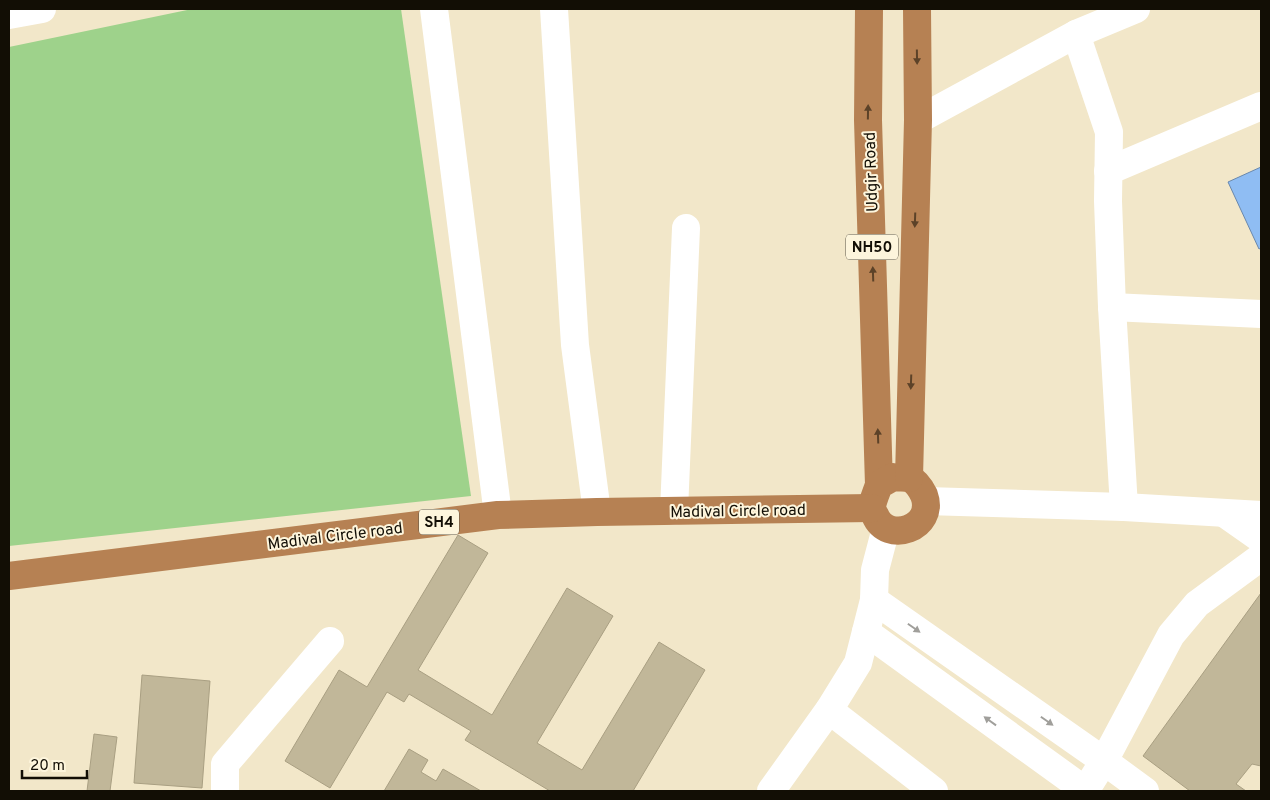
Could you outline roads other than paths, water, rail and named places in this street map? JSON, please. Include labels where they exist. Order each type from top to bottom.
[{"type":"highway","name":"Udgir Road","points":[[870,9],[868,120],[879,507]]},
{"type":"highway","name":"NH50","points":[[908,478],[918,120],[916,9]]},
{"type":"highway","points":[[893,478],[908,478],[921,488],[926,502],[923,516],[914,527],[900,532],[879,507],[893,478]]},
{"type":"highway","name":"Madival Circle road","points":[[9,576],[498,515],[879,507]]},
{"type":"street","points":[[9,15],[42,9]]},
{"type":"street","points":[[434,9],[498,515]]},
{"type":"street","points":[[554,9],[575,345],[597,512]]},
{"type":"street","points":[[918,120],[1076,34],[1136,9]]},
{"type":"street","points":[[1076,34],[1109,132],[1108,201],[1112,306],[1124,506]]},
{"type":"street","points":[[1108,171],[1261,106]]},
{"type":"street","points":[[674,511],[686,228]]},
{"type":"street","points":[[1112,306],[1261,314]]},
{"type":"street","points":[[926,502],[1124,506],[1261,515]]},
{"type":"street","points":[[771,791],[829,710],[858,663],[874,600],[879,507]]},
{"type":"street","points":[[1224,513],[1261,539]]},
{"type":"street","points":[[866,632],[1085,791],[1104,761],[1170,635],[1197,604],[1261,557]]},
{"type":"street","points":[[874,600],[1145,791]]},
{"type":"street","points":[[225,791],[225,764],[330,640]]},
{"type":"street","points":[[829,710],[934,791]]},
{"type":"water","points":[[1261,167],[1261,248],[1259,249],[1228,182]]}]
